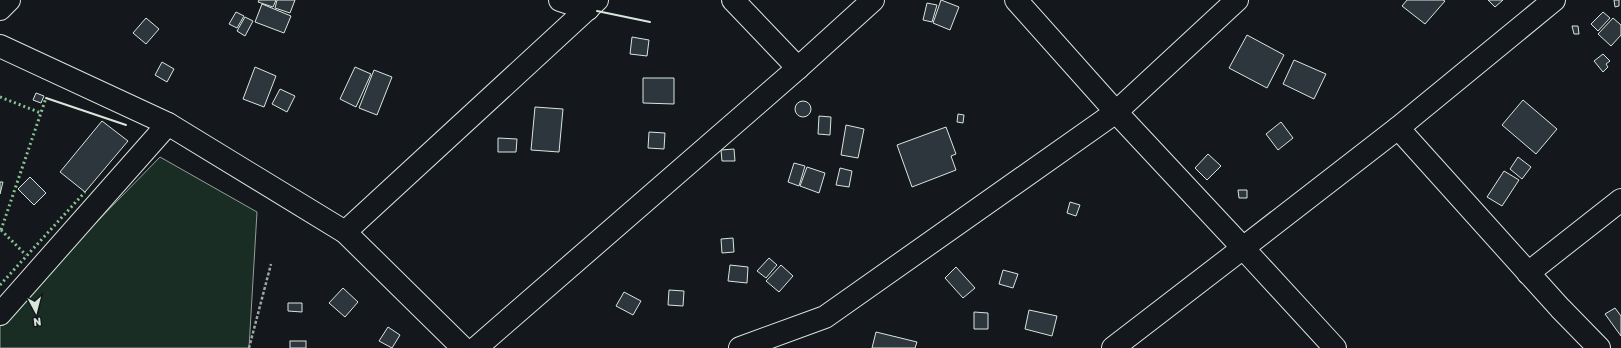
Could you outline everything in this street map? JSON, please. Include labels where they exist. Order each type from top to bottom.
[{"type":"street","points":[[0,9],[9,0]]},
{"type":"street","points":[[560,0],[592,5]]},
{"type":"street","points":[[733,0],[798,68]]},
{"type":"street","points":[[476,348],[798,68],[873,0]]},
{"type":"street","points":[[1016,0],[1116,112],[1335,348]]},
{"type":"street","points":[[740,348],[824,317],[1116,112],[1237,0]]},
{"type":"street","points":[[1113,348],[1398,128],[1554,0]]},
{"type":"street","points":[[345,232],[592,5]]},
{"type":"street","points":[[0,46],[168,124],[345,232],[463,348]]},
{"type":"street","points":[[0,314],[168,124]]},
{"type":"street","points":[[1398,128],[1528,273],[1600,348]]},
{"type":"street","points":[[1528,273],[1621,200]]},
{"type":"path","points":[[249,348],[271,264]]},
{"type":"green space","points":[[160,157],[257,212],[249,348],[0,348],[0,321]]},
{"type":"building","points":[[259,0],[276,0],[273,7],[258,2]]},
{"type":"building","points":[[277,0],[295,0],[290,13],[275,8]]},
{"type":"building","points":[[941,0],[959,7],[950,30],[933,23]]},
{"type":"building","points":[[1407,0],[1445,1],[1425,24],[1402,6]]},
{"type":"building","points":[[1488,0],[1503,0],[1495,7]]},
{"type":"building","points":[[1614,0],[1619,0],[1619,6],[1615,7]]},
{"type":"building","points":[[927,3],[937,5],[932,22],[923,20]]},
{"type":"building","points":[[262,4],[291,16],[284,33],[255,22]]},
{"type":"building","points":[[236,12],[244,16],[237,28],[229,24]]},
{"type":"building","points":[[1603,12],[1610,18],[1598,31],[1591,24]]},
{"type":"building","points":[[245,17],[253,21],[245,36],[237,31]]},
{"type":"building","points":[[146,18],[159,29],[146,44],[133,33]]},
{"type":"building","points":[[1613,18],[1621,25],[1621,35],[1611,46],[1598,34]]},
{"type":"building","points":[[1572,26],[1578,26],[1579,34],[1574,34]]},
{"type":"building","points":[[1247,35],[1284,55],[1267,88],[1229,68]]},
{"type":"building","points":[[632,37],[649,40],[647,56],[630,54]]},
{"type":"building","points":[[1603,54],[1610,61],[1606,64],[1608,67],[1603,72],[1594,61]]},
{"type":"building","points":[[1294,60],[1326,74],[1314,99],[1283,84]]},
{"type":"building","points":[[162,62],[174,69],[167,82],[155,75]]},
{"type":"building","points":[[255,67],[276,76],[264,107],[243,99]]},
{"type":"building","points":[[355,67],[371,74],[356,107],[340,99]]},
{"type":"building","points":[[374,70],[392,77],[377,115],[359,108]]},
{"type":"building","points":[[643,78],[674,78],[674,104],[643,103]]},
{"type":"building","points":[[280,89],[295,96],[287,112],[272,104]]},
{"type":"building","points":[[36,93],[44,96],[41,103],[33,100]]},
{"type":"building","points":[[1523,100],[1557,129],[1536,154],[1502,125]]},
{"type":"building","points":[[803,101],[810,106],[811,109],[806,116],[803,117],[796,112],[795,109],[800,102]]},
{"type":"building","points":[[535,107],[563,109],[559,152],[531,150]]},
{"type":"building","points":[[958,114],[964,115],[963,123],[957,122]]},
{"type":"building","points":[[819,116],[831,117],[830,135],[818,134]]},
{"type":"building","points":[[102,121],[128,141],[85,192],[60,172]]},
{"type":"building","points":[[1281,122],[1293,138],[1278,150],[1266,134]]},
{"type":"building","points":[[846,125],[864,129],[858,158],[841,155]]},
{"type":"building","points":[[946,127],[956,154],[951,156],[956,170],[912,187],[897,145]]},
{"type":"building","points":[[649,132],[665,133],[664,149],[648,148]]},
{"type":"building","points":[[498,138],[517,139],[516,152],[498,152]]},
{"type":"building","points":[[734,149],[735,161],[722,161],[721,150]]},
{"type":"building","points":[[1208,154],[1221,166],[1207,180],[1195,168]]},
{"type":"building","points":[[1518,157],[1531,167],[1522,179],[1510,169]]},
{"type":"building","points":[[794,163],[805,166],[799,186],[788,182]]},
{"type":"building","points":[[807,167],[825,173],[819,193],[800,186]]},
{"type":"building","points":[[840,168],[852,171],[849,187],[836,185]]},
{"type":"building","points":[[1504,171],[1519,180],[1502,206],[1487,197]]},
{"type":"building","points":[[30,177],[46,193],[34,205],[18,189]]},
{"type":"building","points":[[0,182],[3,182],[0,194]]},
{"type":"building","points":[[1238,190],[1247,190],[1247,198],[1239,198]]},
{"type":"building","points":[[1070,202],[1080,205],[1076,216],[1067,213]]},
{"type":"building","points":[[733,238],[734,252],[722,253],[721,239]]},
{"type":"building","points":[[769,258],[777,265],[766,278],[757,271]]},
{"type":"building","points":[[730,265],[748,267],[747,283],[728,281]]},
{"type":"building","points":[[781,265],[793,276],[779,292],[766,281]]},
{"type":"building","points":[[956,267],[975,288],[963,298],[945,278]]},
{"type":"building","points":[[1003,270],[1018,274],[1013,288],[999,284]]},
{"type":"building","points":[[343,288],[358,302],[345,317],[329,303]]},
{"type":"building","points":[[669,290],[684,291],[683,306],[668,305]]},
{"type":"building","points":[[624,292],[641,301],[633,315],[616,306]]},
{"type":"building","points":[[288,303],[302,303],[302,312],[288,311]]},
{"type":"building","points":[[1615,308],[1621,316],[1621,336],[1605,314]]},
{"type":"building","points":[[1029,310],[1057,316],[1052,336],[1025,329]]},
{"type":"building","points":[[974,312],[988,313],[988,329],[974,329]]},
{"type":"building","points":[[388,327],[400,335],[392,348],[379,341]]},
{"type":"building","points":[[876,332],[917,342],[915,348],[872,348]]},
{"type":"building","points":[[290,341],[306,341],[306,348],[290,348]]},
{"type":"hedge","points":[[0,97],[41,113]]},
{"type":"hedge","points":[[1,230],[46,98]]},
{"type":"hedge","points":[[0,285],[85,192]]},
{"type":"hedge","points":[[1,230],[26,255]]},
{"type":"wall","points":[[597,11],[650,22]]},
{"type":"wall","points":[[46,98],[126,125]]}]
